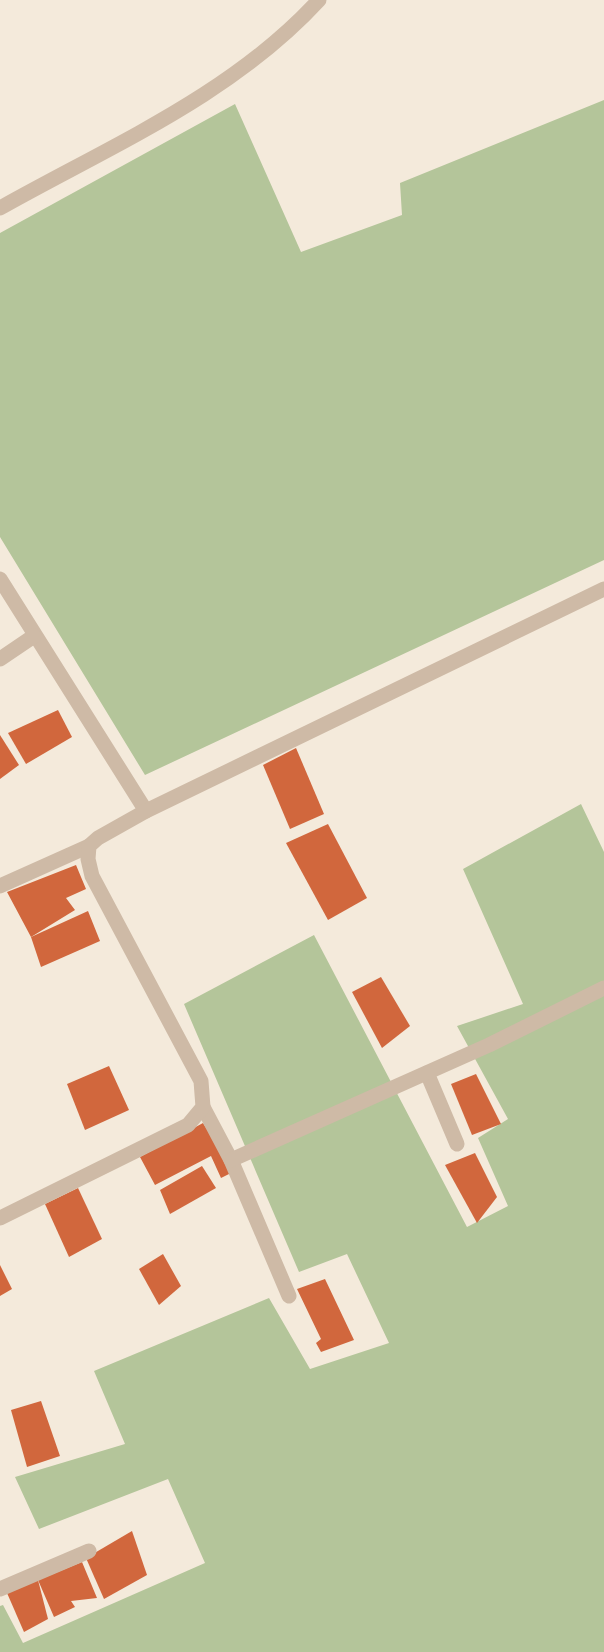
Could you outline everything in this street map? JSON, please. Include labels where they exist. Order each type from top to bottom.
[{"type":"street","points":[[0,208],[160,123],[257,58],[294,27],[319,0]]},
{"type":"street","points":[[0,579],[146,811]]},
{"type":"street","points":[[0,886],[89,846],[98,838],[146,811],[604,589]]},
{"type":"street","points":[[0,659],[34,636]]},
{"type":"street","points":[[89,846],[88,859],[92,876],[201,1081],[203,1107],[231,1160],[289,1296]]},
{"type":"street","points":[[231,1160],[427,1073],[604,988]]},
{"type":"street","points":[[427,1073],[457,1144]]},
{"type":"street","points":[[0,1218],[188,1125],[203,1107]]},
{"type":"street","points":[[0,1589],[90,1551]]},
{"type":"green space","points":[[604,100],[604,560],[145,775],[0,537],[0,233],[235,104],[301,252],[402,215],[400,183]]},
{"type":"green space","points":[[581,804],[604,852],[604,1652],[0,1652],[0,1606],[3,1605],[23,1643],[205,1563],[168,1479],[39,1529],[15,1477],[125,1444],[94,1371],[269,1298],[310,1369],[389,1343],[347,1254],[299,1272],[184,1004],[314,935],[467,1227],[508,1206],[478,1138],[508,1119],[457,1026],[523,1004],[463,869]]},
{"type":"building","points":[[58,710],[72,737],[26,764],[8,733]]},
{"type":"building","points":[[0,735],[19,765],[0,779]]},
{"type":"building","points":[[296,748],[324,814],[290,829],[263,765]]},
{"type":"building","points":[[328,824],[367,898],[328,920],[286,843]]},
{"type":"building","points":[[76,865],[86,889],[66,898],[75,910],[31,937],[7,892]]},
{"type":"building","points":[[88,911],[100,941],[41,967],[31,937]]},
{"type":"building","points":[[381,977],[410,1026],[382,1048],[352,992]]},
{"type":"building","points":[[109,1066],[129,1110],[85,1130],[67,1084]]},
{"type":"building","points":[[476,1074],[501,1124],[472,1135],[451,1084]]},
{"type":"building","points":[[203,1123],[231,1173],[221,1178],[211,1156],[155,1185],[140,1157]]},
{"type":"building","points":[[475,1153],[497,1197],[477,1223],[445,1165]]},
{"type":"building","points":[[202,1166],[216,1188],[170,1214],[160,1190]]},
{"type":"building","points":[[78,1188],[102,1239],[69,1257],[45,1204]]},
{"type":"building","points":[[163,1254],[181,1286],[159,1305],[139,1269]]},
{"type":"building","points":[[0,1265],[12,1289],[0,1296]]},
{"type":"building","points":[[325,1279],[354,1340],[321,1352],[316,1343],[321,1339],[297,1289]]},
{"type":"building","points":[[41,1401],[60,1456],[27,1467],[11,1410]]},
{"type":"building","points":[[132,1531],[147,1575],[104,1599],[86,1558]]},
{"type":"building","points":[[82,1562],[97,1598],[71,1601],[75,1607],[54,1617],[38,1580]]},
{"type":"building","points":[[38,1580],[48,1619],[24,1632],[7,1593]]}]
